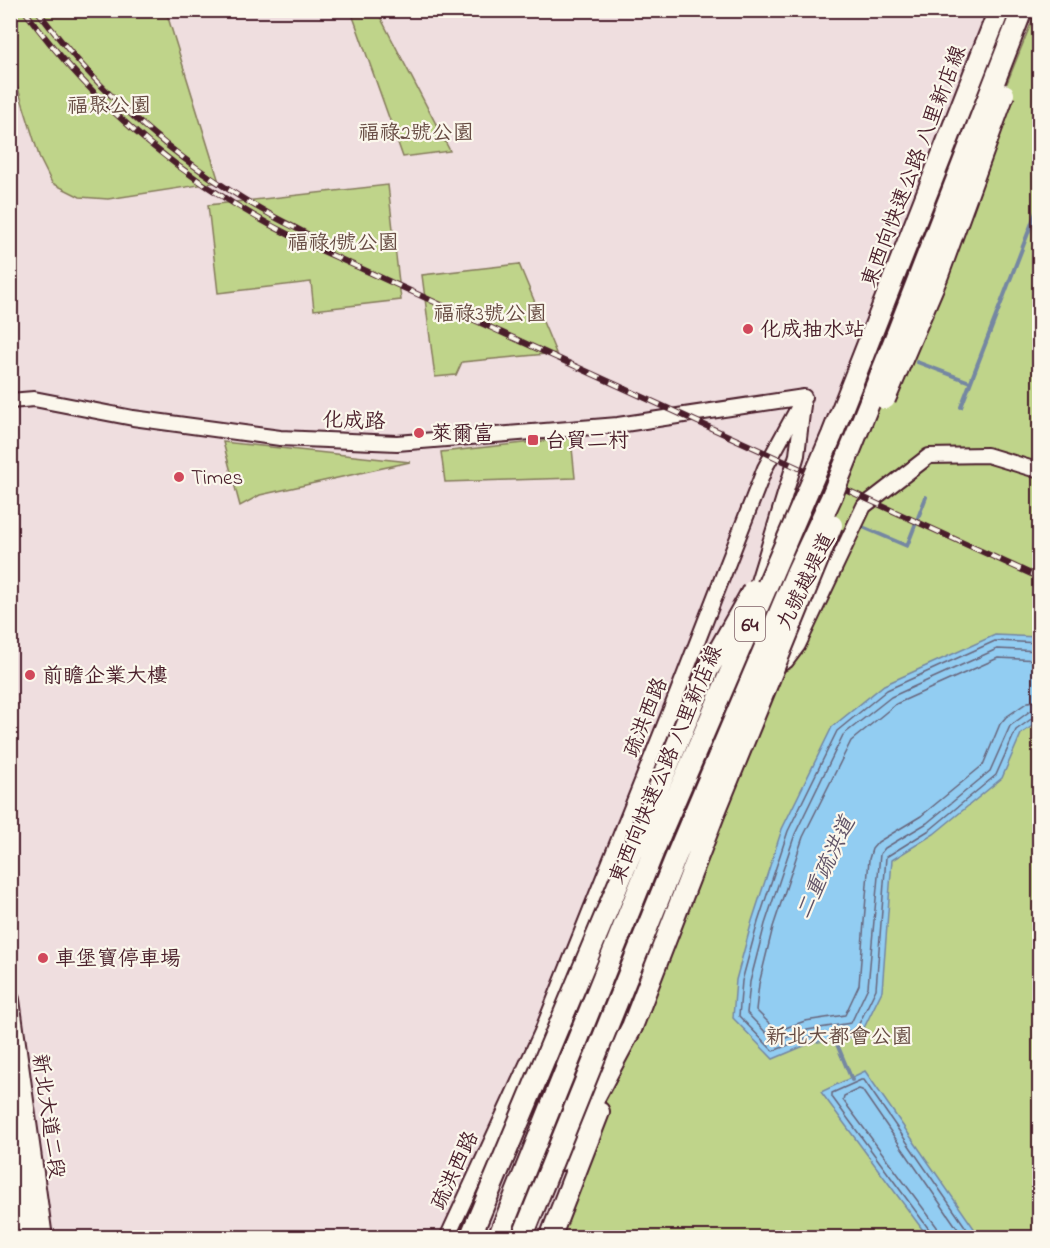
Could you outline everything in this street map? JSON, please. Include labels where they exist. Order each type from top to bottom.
[{"type":"highway","name":"東西向快速公路 八里新店線","points":[[498,1238],[661,832],[877,324],[999,10]]},
{"type":"highway","points":[[550,1238],[720,801],[834,519],[938,275],[1010,75],[1023,10]]},
{"type":"highway","name":"64","points":[[521,1238],[675,859],[835,487],[1023,10]]},
{"type":"highway","points":[[472,1238],[708,670],[803,501]]},
{"type":"highway","points":[[521,1238],[632,1028]]},
{"type":"highway","points":[[10,1075],[32,1238]]},
{"type":"highway","points":[[10,1175],[17,1238]]},
{"type":"main road","name":"新北大道二段","points":[[10,1000],[43,1238]]},
{"type":"street","name":"化成路","points":[[10,401],[34,399],[133,418],[280,438],[397,443],[618,425],[804,397]]},
{"type":"street","name":"九號越堤道","points":[[804,397],[797,455],[738,646],[748,660],[768,667],[777,666],[786,661],[798,645],[864,506],[929,456],[987,455],[1040,471]]},
{"type":"street","name":"疏洪西路","points":[[472,1238],[532,1056],[765,468],[804,397]]},
{"type":"street","name":"疏洪西路","points":[[447,1238],[454,1217],[532,1056]]},
{"type":"green space","name":"福聚公園","points":[[10,11],[166,11],[219,182],[108,199],[80,197],[52,183],[40,159],[11,66]]},
{"type":"green space","name":"福祿2號公園","points":[[351,11],[377,11],[450,151],[403,157]]},
{"type":"green space","name":"新北大都會公園","points":[[1036,11],[1039,11],[1039,1237],[542,1238]]},
{"type":"green space","name":"福祿1號公園","points":[[388,185],[401,300],[314,310],[311,282],[218,293],[208,205]]},
{"type":"green space","name":"福祿3號公園","points":[[519,264],[556,353],[462,362],[456,375],[435,377],[422,275]]},
{"type":"green space","points":[[571,438],[575,478],[445,482],[441,452]]},
{"type":"green space","points":[[223,442],[410,462],[260,495],[240,506]]},
{"type":"water","points":[[995,635],[1039,637],[1039,721],[1021,734],[1002,778],[934,834],[892,860],[882,991],[860,1036],[811,1043],[773,1059],[733,1018],[736,980],[752,921],[782,829],[832,727],[884,685]]},
{"type":"water","points":[[865,1071],[980,1237],[928,1237],[821,1092]]},
{"type":"waterway","points":[[961,407],[1040,202]]},
{"type":"waterway","points":[[917,362],[970,382]]},
{"type":"waterway","points":[[865,528],[907,546],[926,497]]},
{"type":"waterway","name":"二重疏洪道","points":[[834,1037],[852,1080]]},
{"type":"railway","points":[[24,10],[83,81],[115,113],[185,171],[262,220],[303,242],[1040,578]]},
{"type":"railway","points":[[37,10],[94,78],[158,138],[230,190],[307,234]]},
{"type":"place","name":"化成抽水站","points":[[748,329]]},
{"type":"place","name":"萊爾富","points":[[419,433]]},
{"type":"place","name":"台貿二村","points":[[533,440]]},
{"type":"place","name":"Times","points":[[179,477]]},
{"type":"place","name":"前瞻企業大樓","points":[[30,675]]},
{"type":"place","name":"車堡寶停車場","points":[[43,958]]}]
